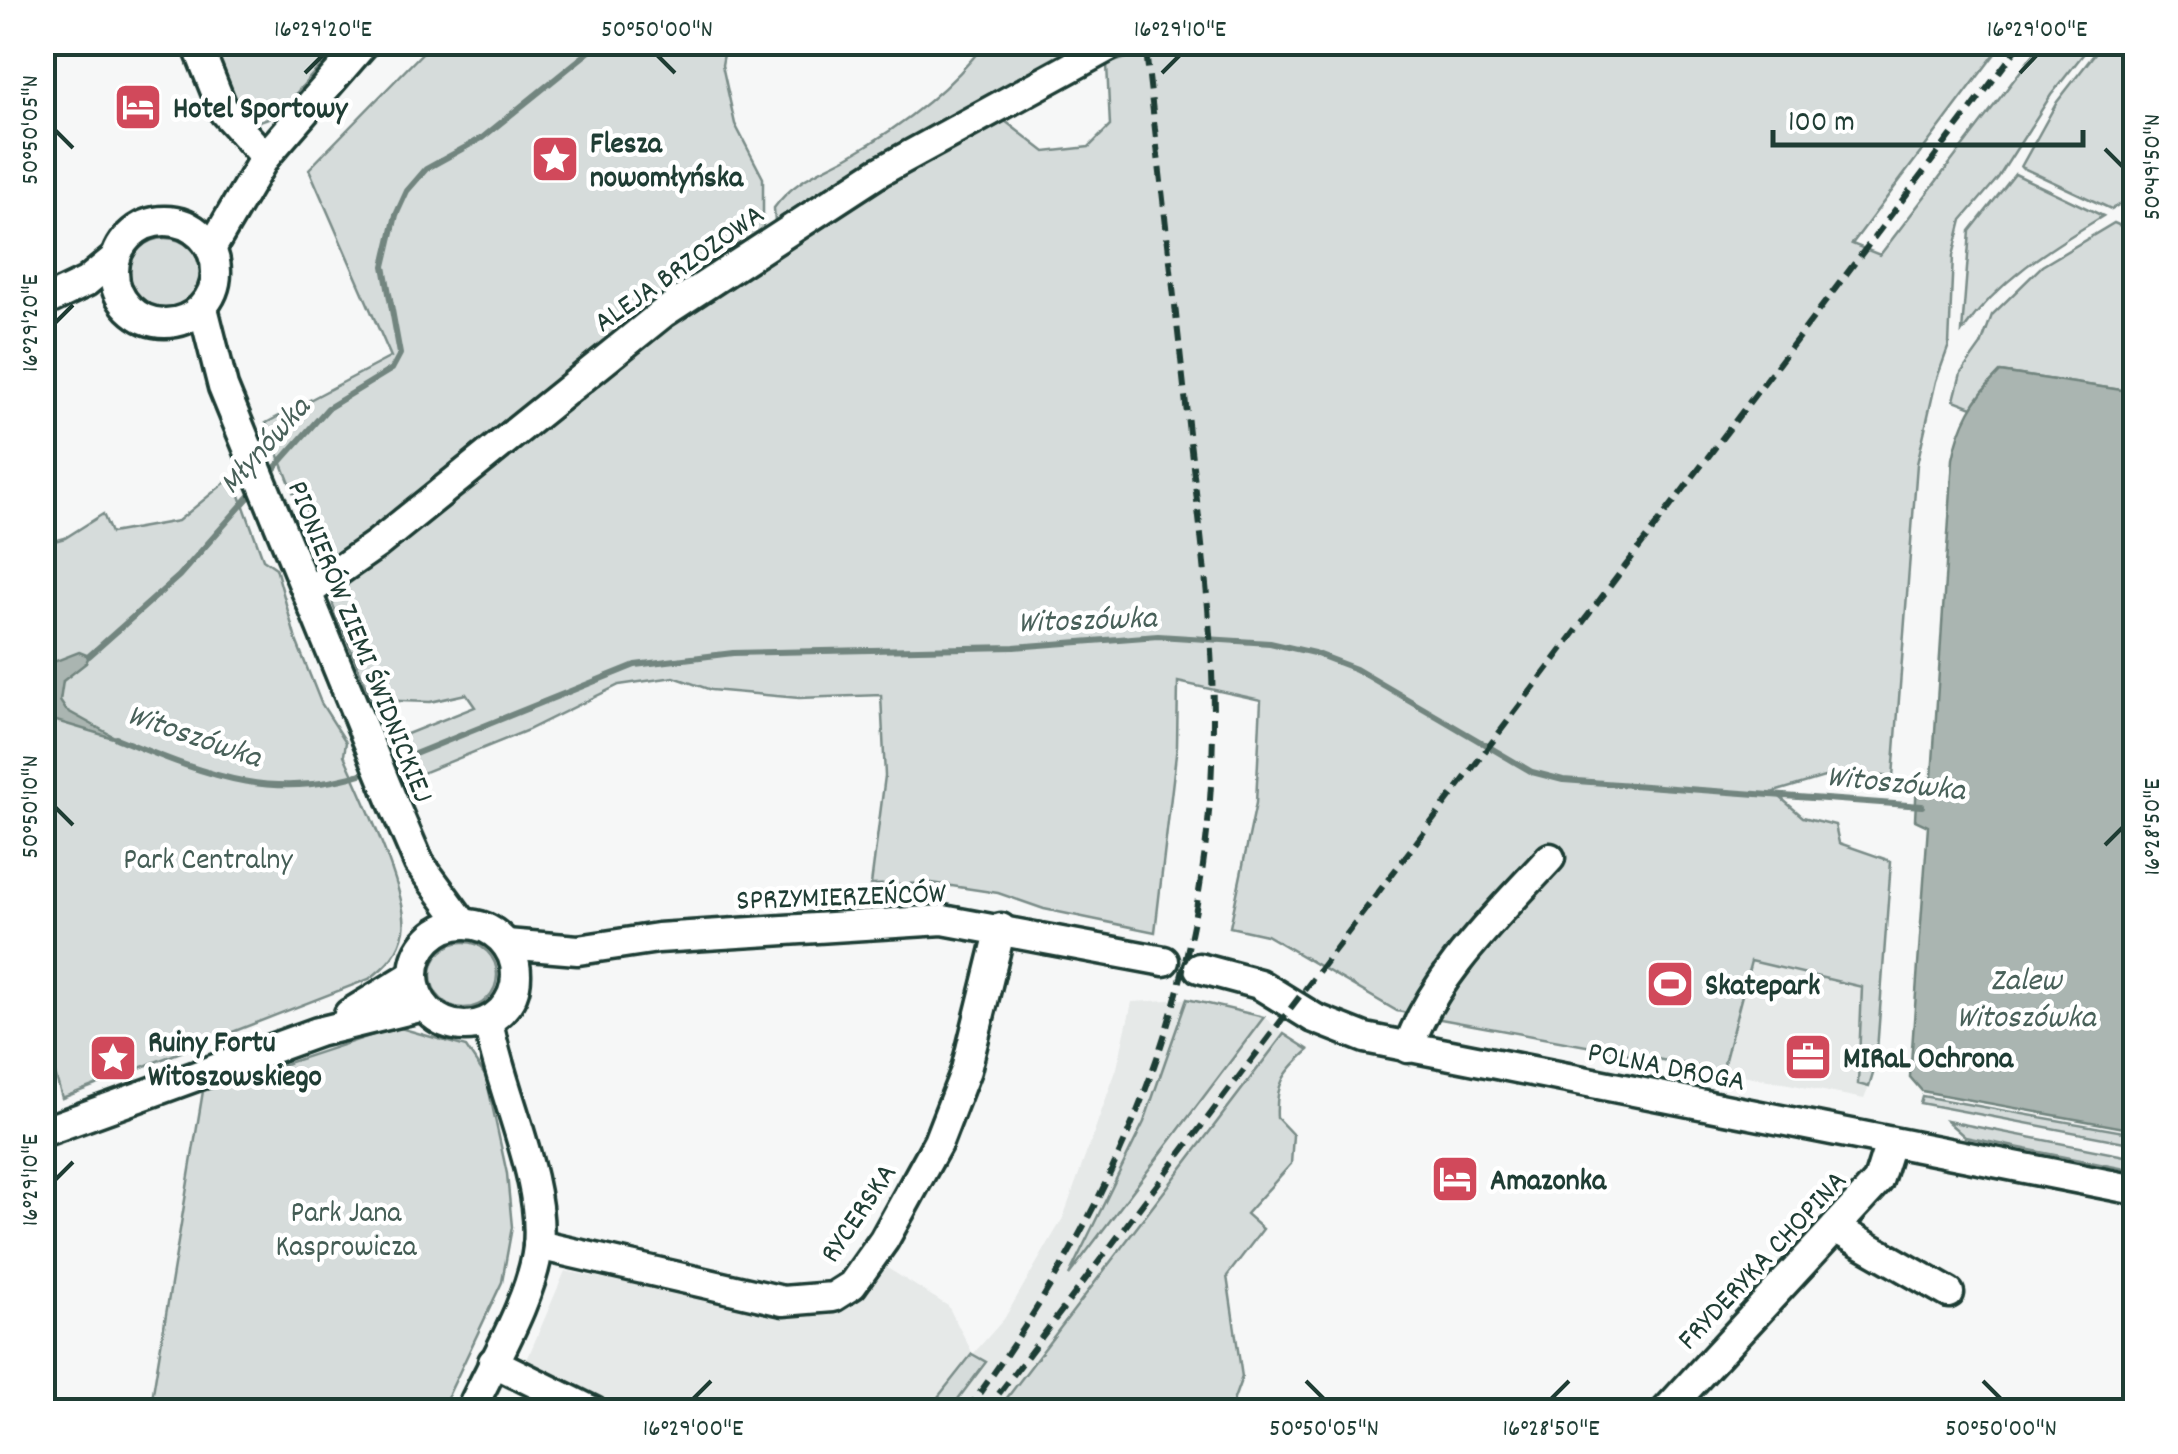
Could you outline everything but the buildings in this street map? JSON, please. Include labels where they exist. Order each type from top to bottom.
[{"type":"street","points":[[196,42],[224,112],[265,157]]},
{"type":"street","points":[[42,304],[86,282],[115,258],[135,230],[150,223],[184,224],[212,206],[265,157],[365,42]]},
{"type":"street","name":"ALEJA BRZOZOWA","points":[[308,592],[377,544],[664,313],[880,172],[1107,50]]},
{"type":"street","points":[[211,249],[265,157]]},
{"type":"street","points":[[115,258],[116,289],[123,304],[136,315],[168,324],[187,320],[203,308],[216,280],[211,249],[184,224]]},
{"type":"street","points":[[42,304],[123,304]]},
{"type":"street","name":"PIONIERÓW ZIEMI ŚWIDNICKIEJ","points":[[203,308],[224,388],[394,806],[419,862],[462,923]]},
{"type":"street","name":"PIONIERÓW ZIEMI ŚWIDNICKIEJ","points":[[168,324],[224,388]]},
{"type":"street","points":[[1408,1048],[1436,992],[1460,957],[1550,858]]},
{"type":"street","name":"PIONIERÓW ZIEMI ŚWIDNICKIEJ","points":[[419,862],[431,936]]},
{"type":"street","name":"SPRZYMIERZEŃCÓW","points":[[506,944],[578,950],[658,938],[943,920],[1002,928],[1164,962]]},
{"type":"street","points":[[462,923],[494,932],[506,944],[513,956],[516,983],[501,1012],[488,1021],[453,1025],[424,1006],[414,975],[415,960],[431,936],[462,923]]},
{"type":"street","name":"RYCERSKA","points":[[538,1245],[782,1301],[833,1297],[852,1284],[877,1252],[938,1142],[966,1070],[1002,928]]},
{"type":"street","name":"SPRZYMIERZEŃCÓW","points":[[516,983],[578,950]]},
{"type":"street","name":"POLNA DROGA","points":[[1199,968],[1259,984],[1314,1018],[1365,1038],[2136,1190]]},
{"type":"street","points":[[318,1032],[414,975]]},
{"type":"street","points":[[42,1132],[318,1032],[424,1006]]},
{"type":"street","points":[[470,1412],[531,1277],[538,1245],[534,1192],[488,1021]]},
{"type":"street","name":"FRYDERYKA CHOPINA","points":[[1665,1412],[1878,1181],[1890,1143]]},
{"type":"street","points":[[1834,1228],[1949,1293]]},
{"type":"street","points":[[493,1362],[594,1412]]},
{"type":"shaded area","points":[[1751,961],[1863,987],[1858,1083],[1869,1087],[1864,1099],[1722,1071]]},
{"type":"shaded area","points":[[1187,999],[1144,1122],[1073,1270],[1264,1017],[1284,1034],[997,1411],[949,1411],[986,1363],[973,1355],[927,1412],[619,1411],[523,1369],[565,1271],[790,1314],[818,1314],[859,1296],[884,1266],[948,1306],[973,1354],[1004,1319],[1063,1218],[1117,1068],[1132,1002]]},
{"type":"green space","points":[[1179,42],[2003,43],[1852,244],[1880,255],[2042,43],[2092,43],[2051,95],[1998,178],[1962,220],[1953,256],[1949,345],[1936,381],[1917,464],[1893,777],[1841,772],[1774,792],[1803,817],[1835,825],[1839,843],[1891,861],[1876,1064],[1869,1087],[1858,1084],[1862,987],[1751,961],[1722,1071],[1397,1011],[1266,935],[1230,927],[1256,803],[1261,700],[1178,682],[1177,746],[1155,932],[1044,909],[998,893],[932,883],[871,885],[885,776],[881,695],[799,698],[711,690],[674,677],[619,685],[528,730],[405,780],[387,742],[475,707],[466,694],[430,702],[371,700],[333,605],[333,597],[349,583],[353,569],[670,318],[882,180],[1005,121],[1045,152],[1089,147],[1110,126],[1107,64]]},
{"type":"green space","points":[[209,43],[340,43],[277,115],[254,123],[233,103]]},
{"type":"green space","points":[[432,43],[726,43],[722,65],[735,124],[763,178],[763,235],[640,312],[407,508],[341,555],[319,563],[310,554],[302,520],[309,519],[304,504],[298,504],[266,423],[391,357],[309,169]]},
{"type":"green space","points":[[985,43],[1089,43],[869,161],[775,223],[774,208],[790,190],[905,120],[940,92]]},
{"type":"green space","points":[[2103,43],[2136,43],[2135,196],[2111,209],[2021,167],[2057,102]]},
{"type":"green space","points":[[2015,174],[2103,216],[2009,281],[1962,332],[1970,231]]},
{"type":"green space","points":[[2114,223],[2135,232],[2135,392],[2001,372],[1972,407],[1954,400],[1961,373],[1981,345],[1992,315],[2042,266]]},
{"type":"green space","points":[[165,238],[190,249],[201,274],[190,299],[165,310],[140,299],[129,274],[140,249]]},
{"type":"green space","name":"Park Centralny","points":[[233,476],[263,559],[276,568],[296,640],[321,703],[346,742],[344,755],[399,894],[404,914],[402,938],[392,958],[369,979],[62,1098],[43,1031],[43,544],[65,538],[103,514],[111,533],[178,521]]},
{"type":"green space","points":[[464,942],[487,952],[497,975],[487,998],[464,1008],[441,998],[431,975],[441,952]]},
{"type":"green space","points":[[1187,999],[1264,1017],[1069,1275],[1144,1122]]},
{"type":"green space","name":"Park Jana Kasprowicza","points":[[397,1027],[466,1047],[486,1077],[507,1174],[512,1227],[502,1282],[441,1411],[150,1411],[203,1091]]},
{"type":"green space","points":[[1284,1034],[1309,1050],[1287,1072],[1278,1096],[1277,1118],[1293,1135],[1291,1164],[1246,1214],[1263,1229],[1227,1276],[1242,1377],[1230,1410],[997,1411]]},
{"type":"green space","points":[[1922,1096],[2135,1134],[2135,1144],[1920,1103]]},
{"type":"green space","points":[[1947,1121],[2135,1158],[2135,1171],[1965,1137]]},
{"type":"green space","points":[[972,1354],[986,1362],[949,1411],[927,1411]]},
{"type":"water","name":"Zalew Witoszówka","points":[[2000,372],[2135,392],[2135,1130],[1922,1091],[1910,1077],[1928,826],[1915,820],[1917,780],[1932,777],[1953,459],[1969,412]]},
{"type":"water","points":[[79,652],[89,656],[63,681],[60,701],[66,710],[120,740],[43,717],[43,666]]},
{"type":"waterway","name":"Młynówka","points":[[267,477],[328,408],[392,369],[400,354],[384,266],[396,215],[407,191],[426,169],[482,138],[601,42]]},
{"type":"waterway","name":"Młynówka","points":[[89,656],[179,576],[255,490]]},
{"type":"waterway","name":"Witoszówka","points":[[385,766],[635,665],[733,653],[1014,647],[1158,636],[1270,643],[1314,653],[1356,669],[1532,772],[1563,780],[1922,806]]},
{"type":"waterway","name":"Witoszówka","points":[[116,738],[212,774],[273,785],[305,785],[373,770]]},
{"type":"railway","points":[[966,1412],[1063,1263],[1104,1186],[1139,1107],[1167,1026],[1189,942],[1204,855],[1212,765],[1210,640],[1145,42]]},
{"type":"railway","points":[[985,1412],[2022,42]]},
{"type":"place","name":"Hotel Sportowy","points":[[138,107]]},
{"type":"place","name":"Flesza nowomłyńska","points":[[555,159]]},
{"type":"place","name":"Skatepark","points":[[1670,984]]},
{"type":"place","name":"MIRaL Ochrona","points":[[1808,1057]]},
{"type":"place","name":"Ruiny Fortu Witoszowskiego","points":[[113,1058]]},
{"type":"place","name":"Amazonka","points":[[1455,1179]]}]
